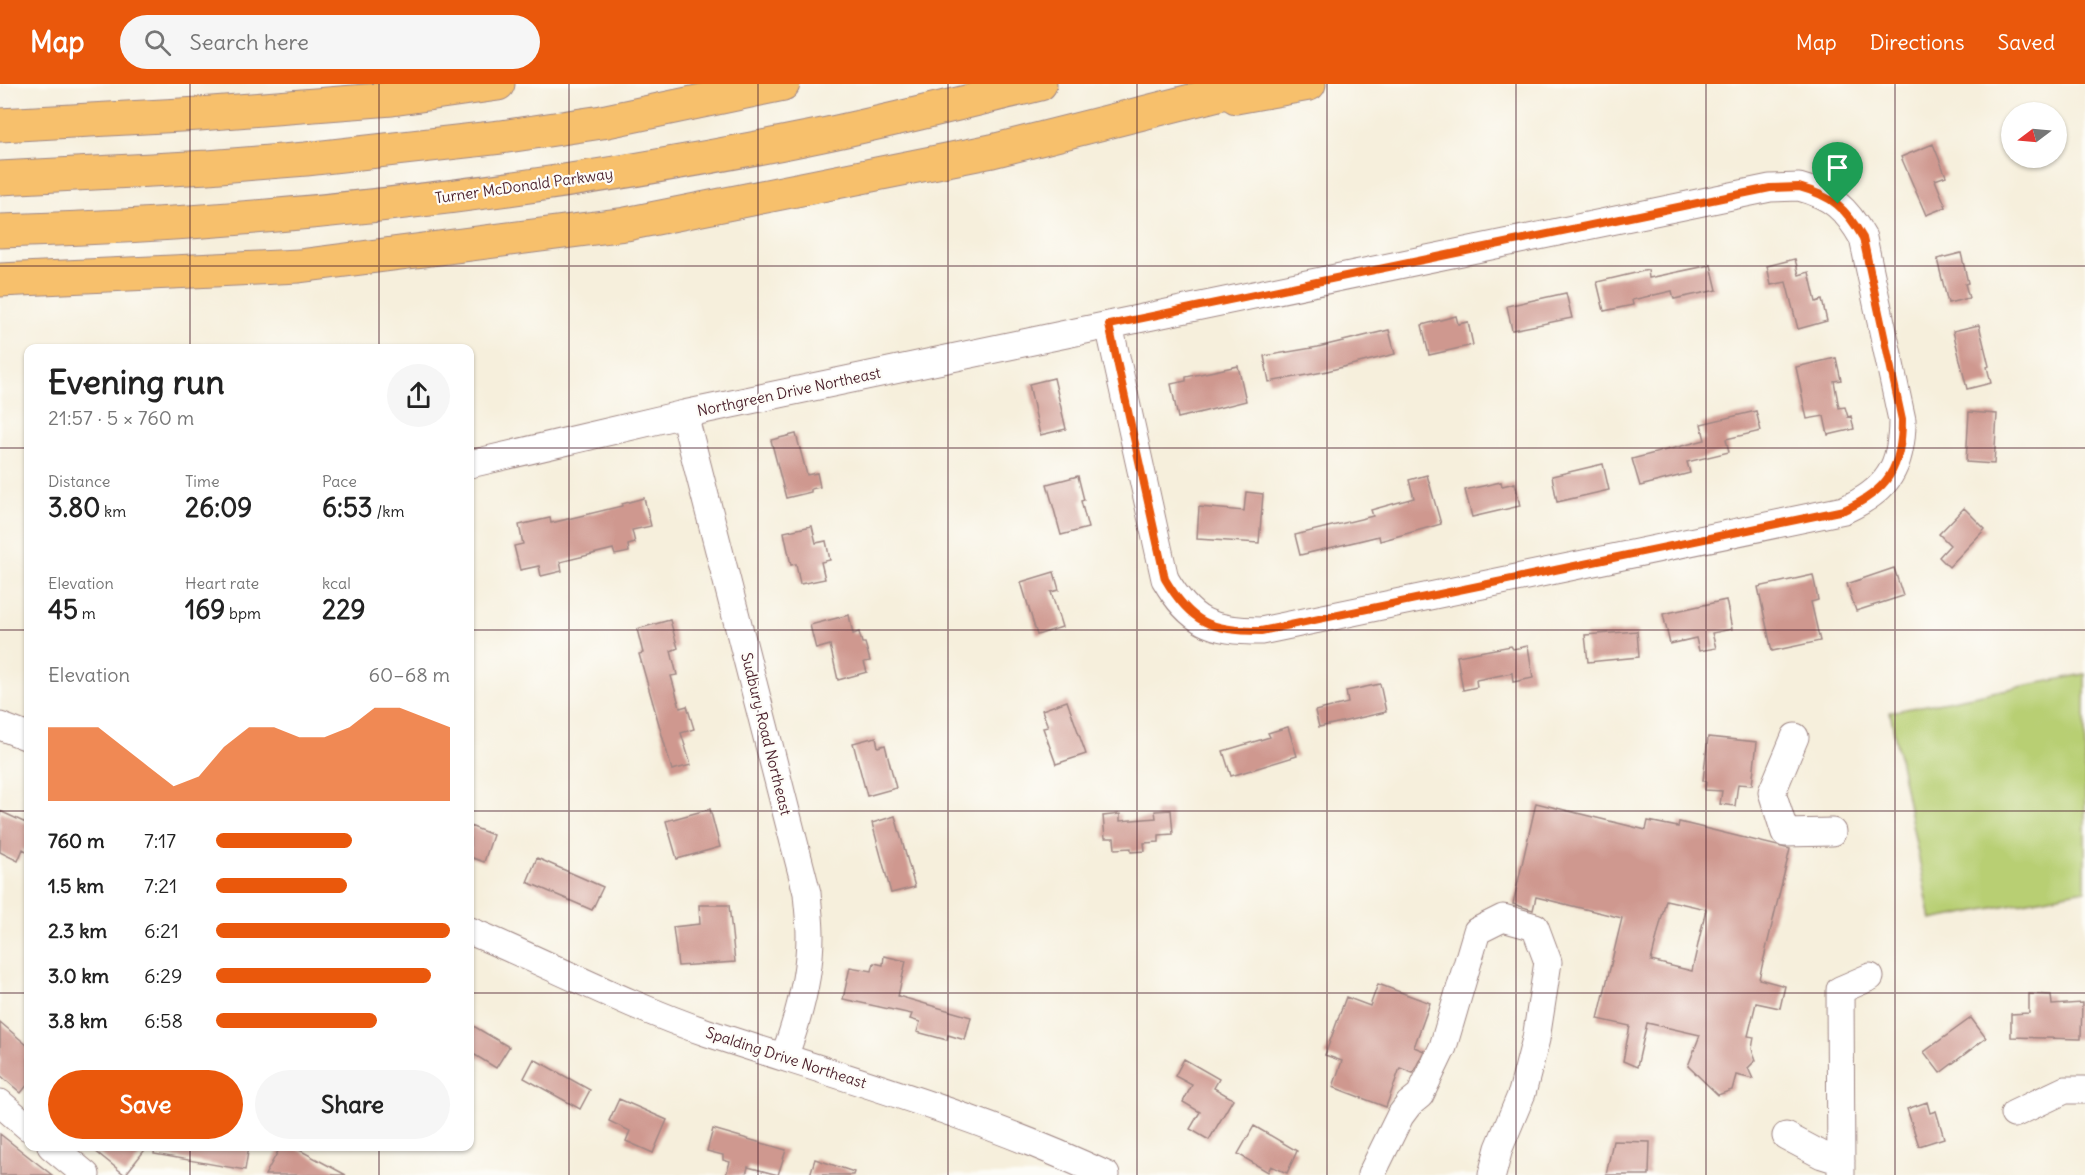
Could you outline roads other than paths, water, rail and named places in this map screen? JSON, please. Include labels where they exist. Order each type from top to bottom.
[{"type":"highway","points":[[0,125],[199,114],[392,99],[498,84]]},
{"type":"highway","points":[[0,178],[208,167],[306,159],[501,137],[602,122],[783,84]]},
{"type":"highway","name":"Turner McDonald Parkway","points":[[0,231],[212,220],[508,189],[621,172],[805,139],[1040,84]]},
{"type":"highway","points":[[0,280],[299,266],[626,225],[992,151],[1258,84]]},
{"type":"highway","points":[[1174,105],[1249,96],[1309,84]]},
{"type":"street","name":"Northgreen Drive Northeast","points":[[474,463],[684,414],[1109,325],[1770,188],[1799,187],[1819,193],[1838,204],[1852,219],[1863,238],[1902,420],[1902,444],[1896,465],[1883,485],[1865,501],[1844,510],[1261,631],[1231,631],[1211,625],[1192,614],[1176,598],[1165,579],[1109,325]]},
{"type":"street","name":"Sudbury Road Northeast","points":[[684,414],[807,893],[810,934],[807,979],[798,1019],[784,1057]]},
{"type":"street","points":[[0,726],[24,733]]},
{"type":"street","points":[[1795,737],[1772,792],[1785,833],[1832,832]]},
{"type":"street","points":[[1371,1175],[1400,1116],[1419,1095],[1443,1047],[1477,932],[1503,918],[1535,927],[1548,962],[1536,1039],[1522,1093],[1499,1148],[1492,1175]]},
{"type":"street","name":"Spalding Drive Northeast","points":[[474,933],[628,1002],[706,1032],[956,1113],[1053,1150],[1106,1175]]},
{"type":"street","points":[[1841,1168],[1840,990],[1870,977]]},
{"type":"street","points":[[2014,1114],[2065,1090],[2085,1090]]},
{"type":"street","points":[[0,1103],[24,1124]]},
{"type":"street","points":[[1786,1136],[1841,1168]]},
{"type":"street","points":[[57,1151],[86,1175]]}]
